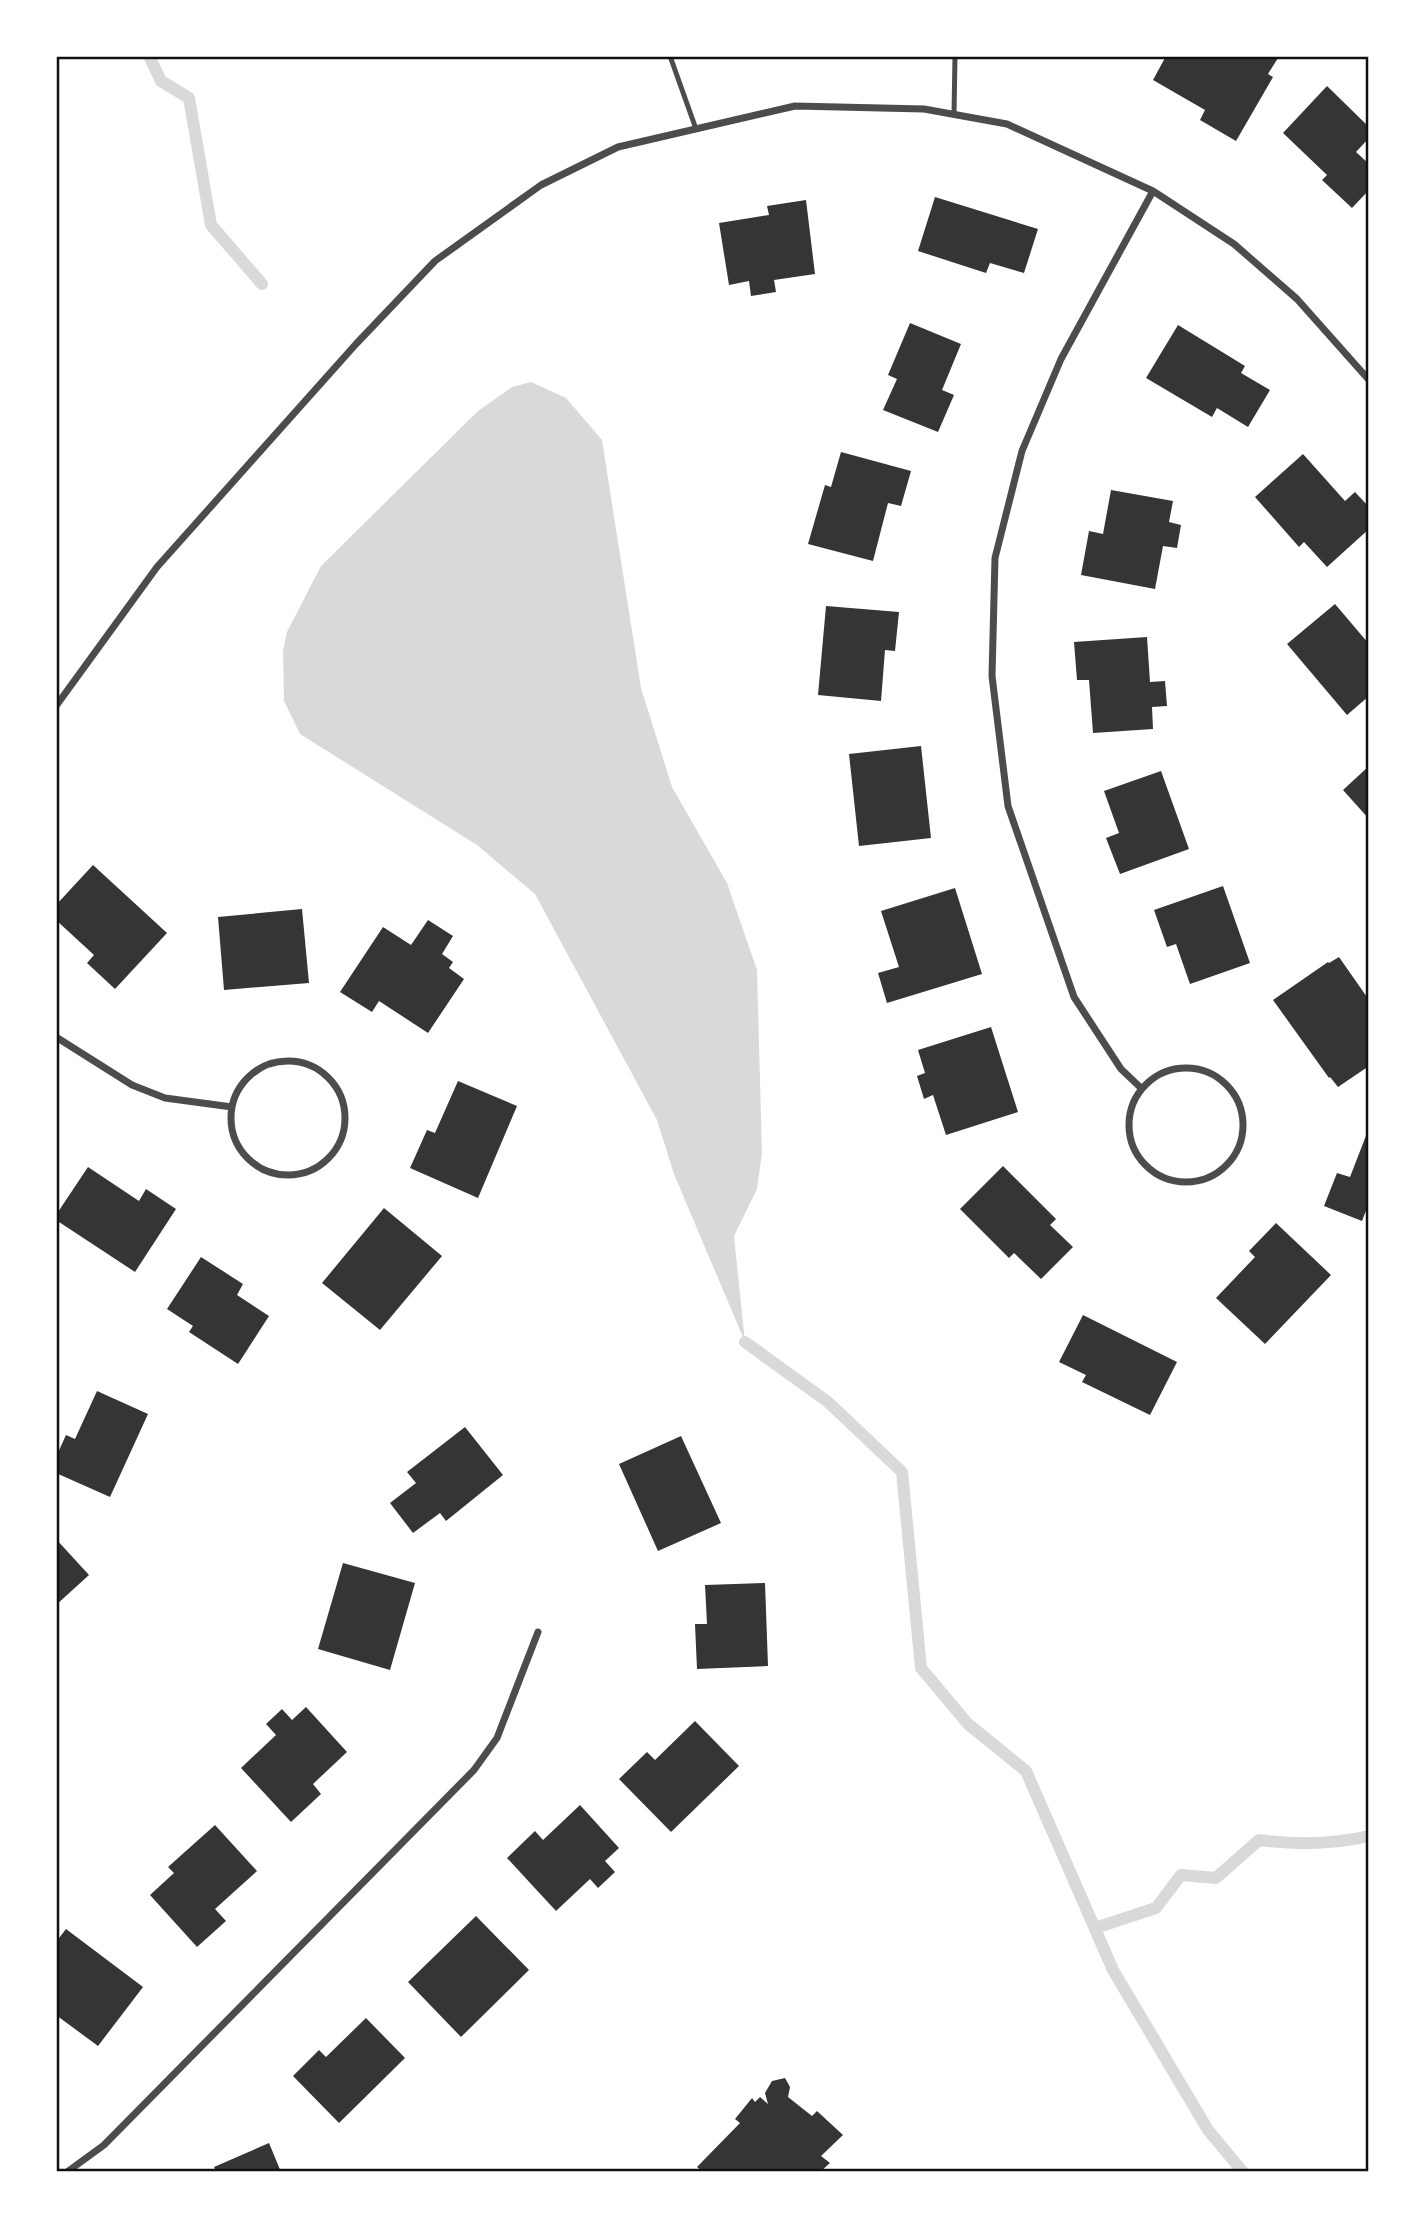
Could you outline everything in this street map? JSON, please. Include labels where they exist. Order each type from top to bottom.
[{"type":"street","points":[[56,706],[157,567],[356,344],[435,261],[541,185],[618,147],[794,106],[924,109],[1007,124],[1153,191],[1234,244],[1297,299],[1369,380]]},
{"type":"street","points":[[1142,1088],[1121,1069],[1074,997],[1008,806],[992,676],[995,558],[1021,451],[1061,359],[1153,191]]},
{"type":"street","points":[[56,1037],[132,1085],[166,1098],[232,1107]]},
{"type":"street","points":[[288,1061],[307,1063],[324,1073],[337,1087],[345,1105],[346,1125],[340,1143],[330,1158],[314,1170],[297,1175],[278,1175],[261,1169],[246,1158],[236,1142],[231,1125],[232,1107],[239,1089],[252,1074],[269,1064],[288,1061]]},
{"type":"street","points":[[1191,1067],[1209,1072],[1225,1082],[1237,1097],[1243,1114],[1243,1132],[1238,1150],[1227,1165],[1212,1177],[1192,1182],[1173,1182],[1155,1174],[1141,1161],[1131,1144],[1128,1125],[1132,1105],[1142,1088],[1156,1076],[1173,1069],[1191,1067]]},
{"type":"street","points":[[67,2172],[104,2145],[474,1770],[497,1738],[538,1632]]},
{"type":"lane","points":[[670,56],[696,129]]},
{"type":"lane","points":[[954,114],[955,56]]},
{"type":"shaded area","points":[[531,382],[566,398],[602,440],[641,688],[672,787],[727,883],[757,970],[762,1153],[757,1189],[734,1236],[745,1342],[674,1174],[657,1120],[535,894],[477,845],[300,734],[284,701],[283,651],[287,632],[321,566],[478,411],[512,387]]},
{"type":"building","points":[[1166,56],[1278,58],[1268,74],[1273,77],[1236,141],[1200,120],[1205,110],[1153,80]]},
{"type":"building","points":[[1327,86],[1369,127],[1369,138],[1356,152],[1369,164],[1369,190],[1352,208],[1322,180],[1327,175],[1283,133]]},
{"type":"building","points":[[935,197],[1038,229],[1024,273],[990,263],[986,273],[918,251]]},
{"type":"building","points":[[806,200],[815,274],[774,280],[776,292],[751,296],[749,281],[729,285],[719,223],[769,215],[767,206]]},
{"type":"building","points":[[910,323],[961,344],[942,390],[954,395],[938,432],[883,410],[897,379],[888,375]]},
{"type":"building","points":[[1178,325],[1245,366],[1241,373],[1270,390],[1248,427],[1217,408],[1212,417],[1146,378]]},
{"type":"building","points":[[841,452],[911,471],[901,506],[888,503],[873,561],[808,544],[825,485],[831,487]]},
{"type":"building","points":[[1303,454],[1345,501],[1355,492],[1369,507],[1369,529],[1327,567],[1304,542],[1299,547],[1255,497]]},
{"type":"building","points":[[1111,490],[1173,501],[1169,522],[1181,525],[1177,548],[1163,546],[1155,589],[1081,575],[1089,531],[1103,534]]},
{"type":"building","points":[[1335,604],[1369,644],[1369,696],[1347,715],[1287,644]]},
{"type":"building","points":[[826,606],[899,612],[895,651],[885,650],[881,701],[818,695]]},
{"type":"building","points":[[1147,637],[1150,682],[1165,681],[1167,706],[1152,707],[1153,729],[1093,733],[1089,680],[1077,680],[1074,642]]},
{"type":"building","points":[[921,746],[931,838],[859,846],[849,754]]},
{"type":"building","points":[[1369,766],[1369,819],[1343,790]]},
{"type":"building","points":[[1161,771],[1189,849],[1120,874],[1106,838],[1119,833],[1104,791]]},
{"type":"building","points":[[93,865],[167,933],[115,989],[87,963],[94,955],[56,920],[56,905]]},
{"type":"building","points":[[1223,886],[1250,963],[1190,984],[1176,944],[1167,947],[1154,910]]},
{"type":"building","points":[[955,888],[982,974],[887,1003],[878,973],[899,967],[881,911]]},
{"type":"building","points":[[302,909],[309,983],[224,990],[218,917]]},
{"type":"building","points":[[428,920],[453,936],[442,954],[453,962],[449,968],[464,979],[428,1033],[379,1001],[372,1012],[340,992],[383,927],[411,945]]},
{"type":"building","points":[[1339,957],[1369,1000],[1369,1066],[1338,1087],[1273,1000]]},
{"type":"building","points":[[991,1027],[1018,1112],[946,1135],[933,1095],[924,1099],[917,1076],[925,1073],[918,1050]]},
{"type":"building","points":[[458,1081],[517,1106],[478,1198],[410,1168],[427,1130],[435,1133]]},
{"type":"building","points":[[1369,1128],[1369,1209],[1367,1208],[1362,1221],[1324,1206],[1337,1173],[1350,1177]]},
{"type":"building","points":[[1003,1166],[1056,1219],[1050,1225],[1073,1247],[1041,1279],[1014,1253],[1009,1258],[960,1209]]},
{"type":"building","points":[[88,1167],[139,1201],[146,1189],[176,1209],[135,1272],[56,1220],[56,1215]]},
{"type":"building","points":[[384,1208],[442,1256],[380,1330],[322,1283]]},
{"type":"building","points":[[1276,1223],[1331,1275],[1265,1344],[1216,1298],[1255,1257],[1249,1251]]},
{"type":"building","points":[[201,1257],[243,1284],[237,1295],[269,1316],[238,1364],[189,1332],[193,1326],[167,1309]]},
{"type":"building","points":[[1083,1315],[1177,1362],[1150,1415],[1082,1382],[1086,1375],[1059,1362]]},
{"type":"building","points":[[97,1391],[148,1414],[110,1497],[56,1473],[56,1457],[66,1435],[75,1439]]},
{"type":"building","points":[[465,1427],[503,1475],[446,1521],[440,1513],[413,1533],[390,1503],[416,1483],[407,1472]]},
{"type":"building","points":[[681,1436],[721,1523],[658,1551],[619,1464]]},
{"type":"building","points":[[56,1539],[89,1575],[56,1605]]},
{"type":"building","points":[[343,1563],[415,1583],[390,1670],[318,1649]]},
{"type":"building","points":[[765,1583],[768,1666],[697,1669],[695,1624],[707,1624],[705,1585]]},
{"type":"building","points":[[306,1707],[347,1752],[313,1784],[321,1794],[291,1822],[241,1768],[276,1735],[266,1724],[282,1709],[292,1720]]},
{"type":"building","points":[[695,1721],[739,1766],[671,1832],[619,1779],[647,1752],[655,1760]]},
{"type":"building","points":[[580,1805],[619,1848],[605,1861],[615,1872],[598,1888],[590,1879],[556,1911],[507,1858],[535,1831],[543,1840]]},
{"type":"building","points":[[215,1825],[257,1871],[215,1909],[226,1921],[197,1947],[150,1895],[174,1873],[168,1867]]},
{"type":"building","points":[[476,1916],[529,1970],[461,2037],[408,1982]]},
{"type":"building","points":[[66,1929],[143,1987],[98,2046],[56,2015],[56,1942]]},
{"type":"building","points":[[366,2018],[405,2058],[339,2123],[293,2076],[319,2050],[326,2057]]},
{"type":"building","points":[[785,2078],[790,2087],[788,2097],[812,2116],[817,2111],[843,2135],[821,2156],[830,2163],[820,2172],[703,2172],[697,2167],[740,2123],[735,2119],[752,2098],[755,2102],[760,2097],[768,2104],[765,2093],[772,2081]]},
{"type":"building","points":[[269,2143],[281,2172],[216,2172],[214,2167]]},
{"type":"waterway","points":[[149,56],[161,81],[189,98],[211,225],[262,284]]},
{"type":"waterway","points":[[745,1342],[828,1402],[902,1472],[921,1668],[968,1724],[1026,1771],[1113,1970],[1208,2130],[1243,2172]]},
{"type":"waterway","points":[[1095,1928],[1156,1908],[1181,1875],[1216,1878],[1259,1840],[1314,1843],[1369,1836]]}]
